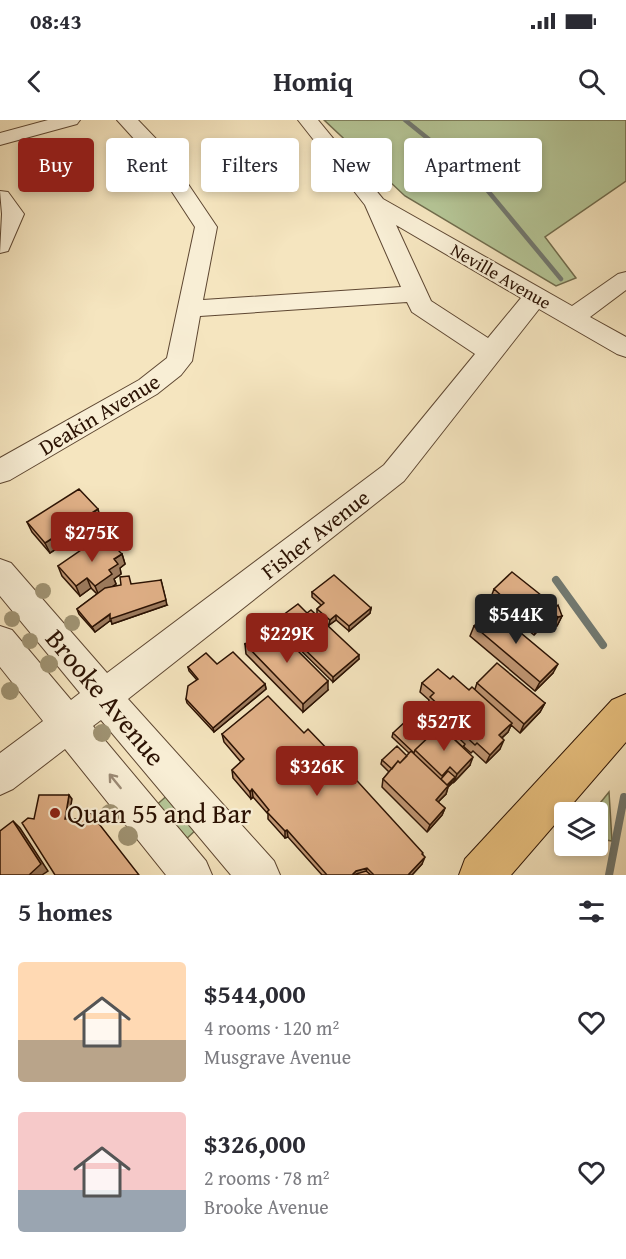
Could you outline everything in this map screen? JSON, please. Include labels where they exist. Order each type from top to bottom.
[{"type":"main road","points":[[481,875],[626,713]]},
{"type":"street","points":[[0,140],[70,120]]},
{"type":"street","name":"Deakin Avenue","points":[[0,472],[148,387],[172,369],[182,352],[206,227],[154,148],[128,120]]},
{"type":"street","name":"Neville Avenue","points":[[308,120],[375,204],[421,306],[490,352]]},
{"type":"street","points":[[0,197],[13,214],[0,246]]},
{"type":"street","name":"Neville Avenue","points":[[375,204],[626,348]]},
{"type":"street","points":[[573,317],[626,279]]},
{"type":"street","points":[[191,309],[416,294]]},
{"type":"street","name":"Fisher Avenue","points":[[0,776],[393,473],[536,296]]},
{"type":"street","name":"Brooke Avenue","points":[[0,573],[241,856],[260,875]]},
{"type":"street","name":"Brooke Avenue","points":[[0,641],[192,875]]},
{"type":"green space","points":[[324,120],[626,120],[626,181],[545,237],[576,278],[556,286],[405,196],[392,184],[392,138],[343,138]]},
{"type":"green space","points":[[171,792],[200,826],[181,844],[152,809]]},
{"type":"green space","points":[[609,792],[612,841],[608,840],[608,802],[601,802]]},
{"type":"building","points":[[79,489],[98,509],[45,543],[27,522]]},
{"type":"building","points":[[103,535],[122,554],[114,559],[118,564],[109,570],[112,574],[95,586],[87,578],[76,586],[58,566]]},
{"type":"building","points":[[512,572],[556,607],[558,605],[562,616],[558,617],[551,612],[539,625],[528,617],[526,618],[494,589]]},
{"type":"building","points":[[334,575],[371,608],[349,626],[336,615],[330,620],[317,609],[324,603],[312,592]]},
{"type":"building","points":[[129,576],[131,584],[161,580],[166,600],[110,619],[110,614],[92,627],[77,609],[105,588],[121,585],[120,577]]},
{"type":"building","points":[[298,604],[307,613],[311,610],[359,655],[333,677],[286,631],[289,628],[279,618]]},
{"type":"building","points":[[492,609],[558,664],[540,682],[474,626]]},
{"type":"building","points":[[271,624],[328,681],[303,704],[245,644]]},
{"type":"building","points":[[233,652],[265,684],[213,728],[186,699],[188,686],[198,679],[188,667],[206,653],[217,664]]},
{"type":"building","points":[[497,663],[545,703],[524,724],[477,683]]},
{"type":"building","points":[[438,669],[450,679],[453,676],[469,690],[472,687],[512,723],[499,735],[504,740],[490,755],[477,743],[475,745],[448,720],[451,716],[430,697],[434,693],[422,683]]},
{"type":"building","points":[[268,696],[304,733],[308,729],[423,853],[425,857],[408,875],[374,875],[367,868],[356,871],[352,875],[327,875],[287,830],[285,831],[267,812],[269,810],[252,789],[250,792],[232,770],[244,759],[222,734]]},
{"type":"building","points":[[407,720],[416,727],[425,720],[436,730],[414,753],[393,733]]},
{"type":"building","points":[[445,725],[465,744],[463,747],[442,728]]},
{"type":"building","points":[[440,726],[473,757],[457,774],[450,767],[442,776],[415,750]]},
{"type":"building","points":[[397,746],[407,756],[400,763],[398,761],[392,769],[382,760]]},
{"type":"building","points":[[411,751],[448,786],[436,800],[445,808],[430,825],[383,779],[398,761],[400,763]]},
{"type":"building","points":[[448,771],[455,777],[447,785],[441,779]]},
{"type":"building","points":[[39,795],[69,795],[65,819],[76,819],[77,821],[89,811],[139,875],[55,875],[22,823],[28,818],[34,819]]},
{"type":"building","points":[[13,821],[41,864],[29,875],[0,875],[0,831]]},
{"type":"building","points":[[366,871],[371,875],[356,875],[356,874]]},
{"type":"waterway","points":[[405,120],[478,179],[561,279]]},
{"type":"waterway","points":[[556,580],[603,645]]},
{"type":"waterway","points":[[609,875],[624,797]]},
{"type":"place","name":"Quan 55 and Bar","points":[[55,813]]}]
